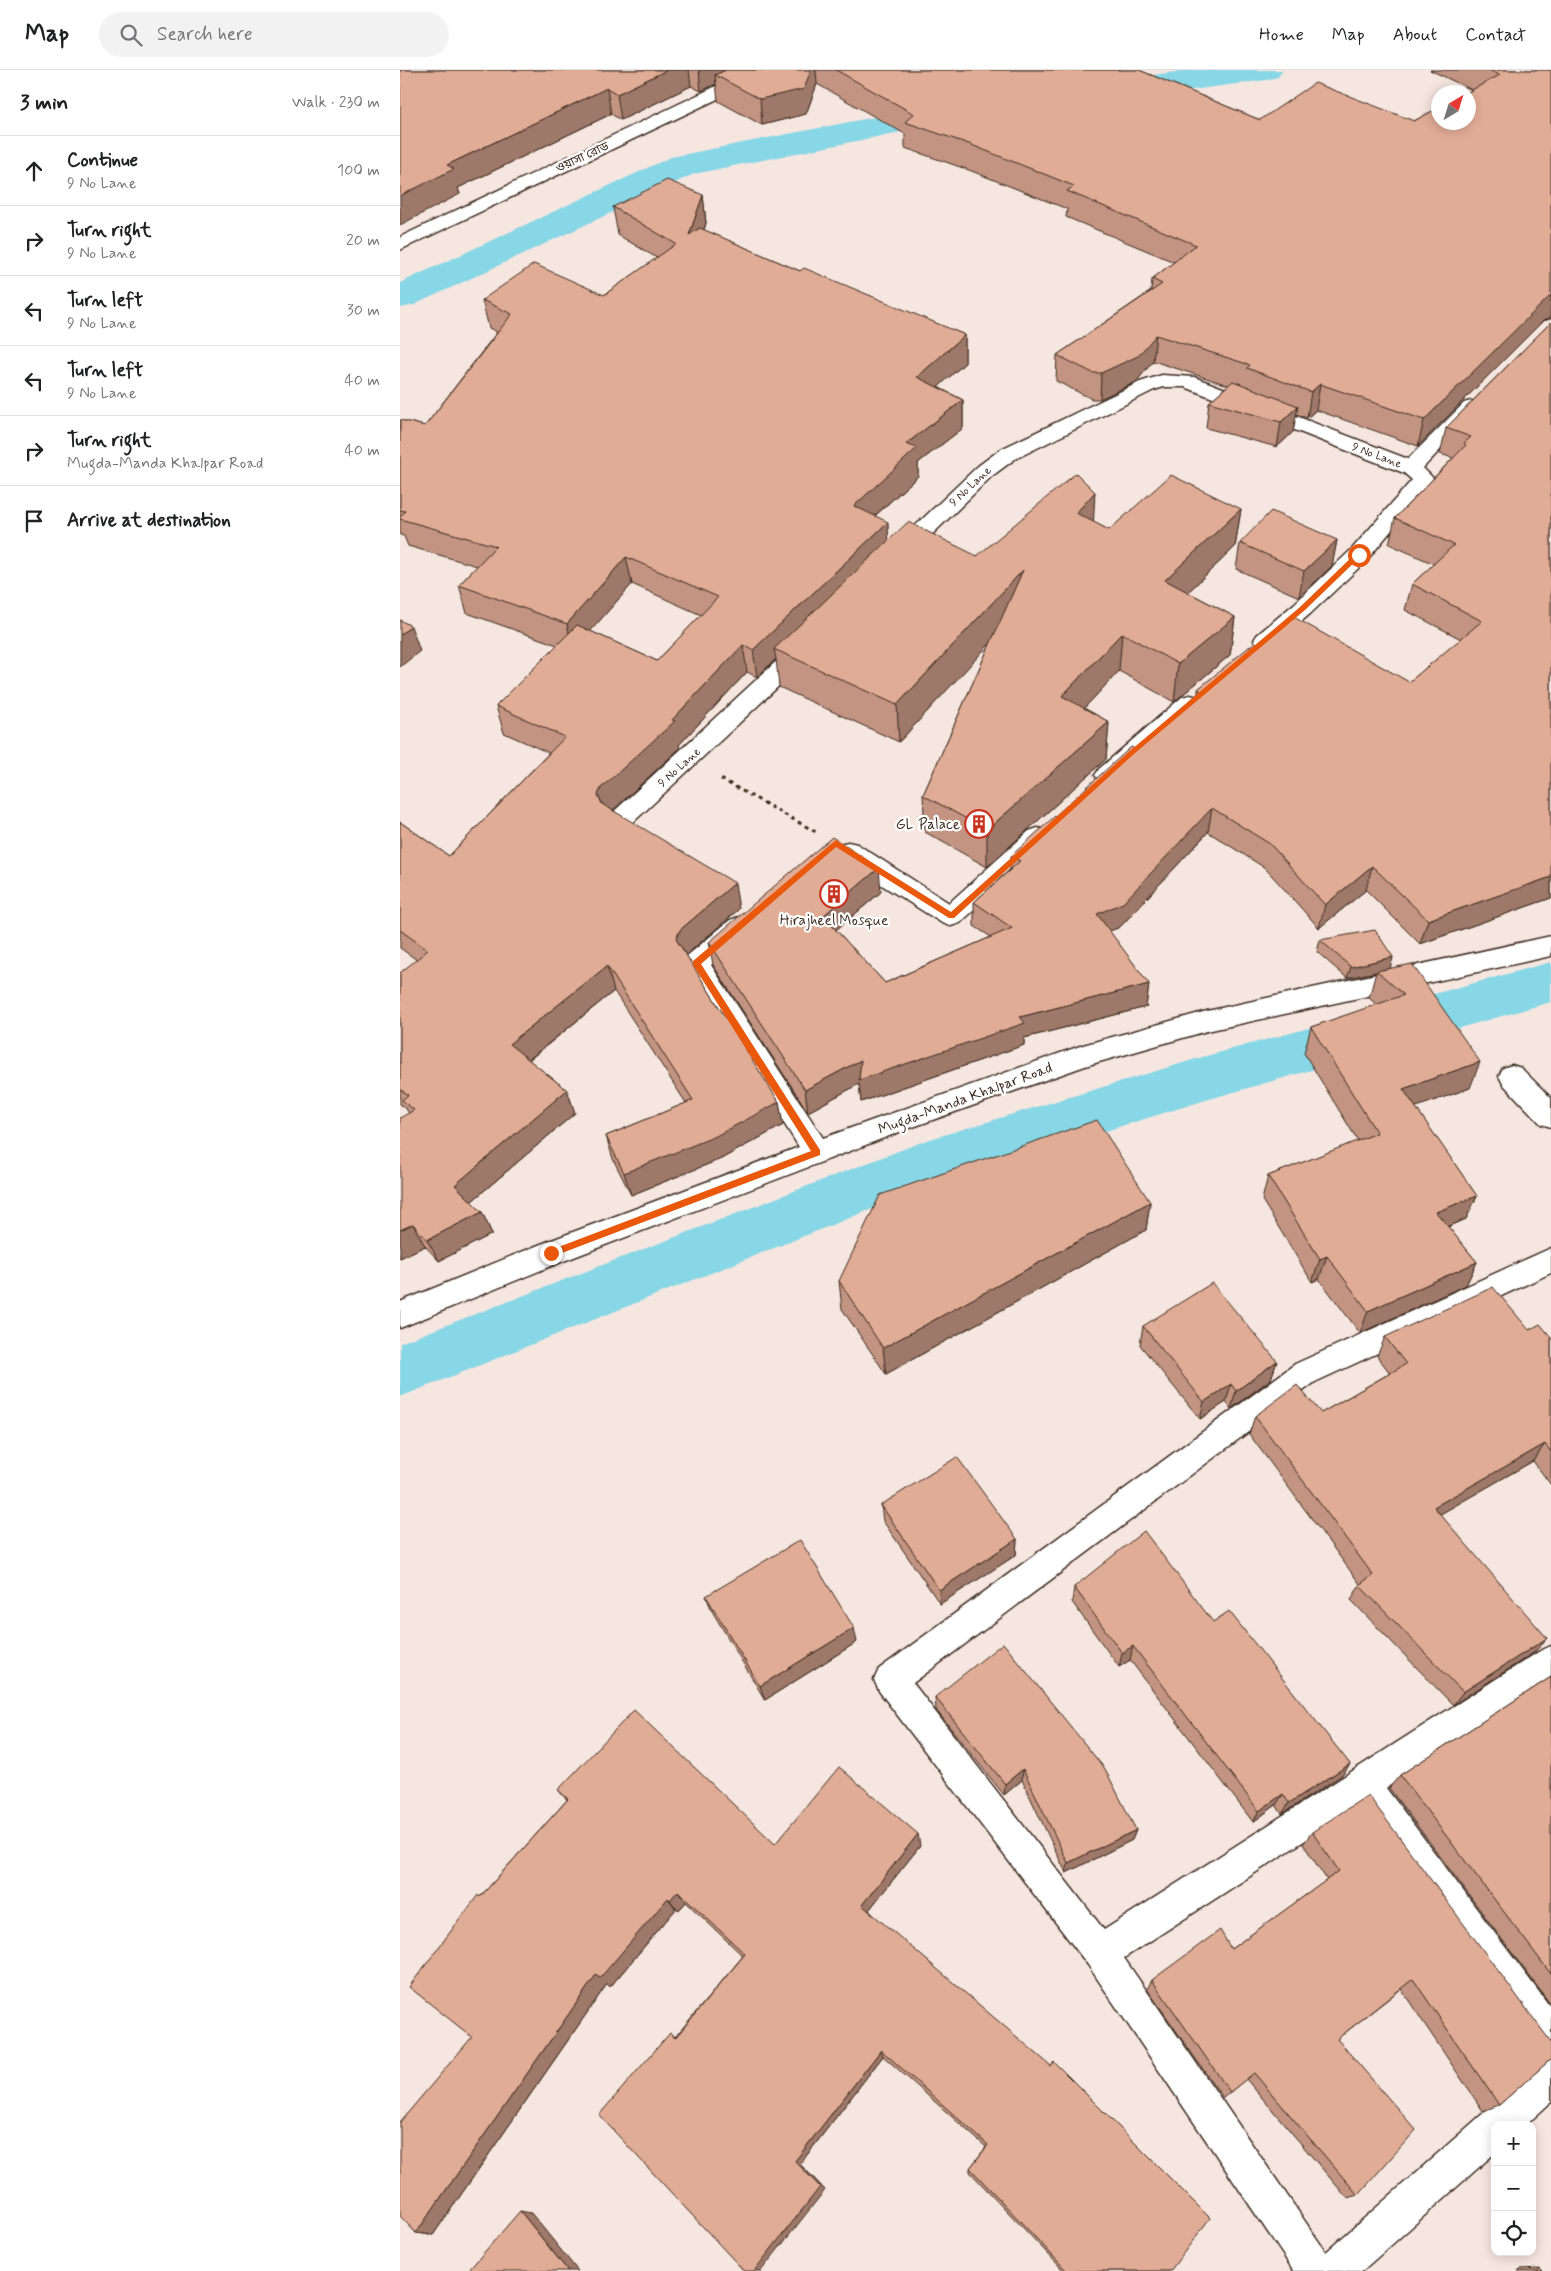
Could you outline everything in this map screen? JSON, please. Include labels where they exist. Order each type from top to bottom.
[{"type":"street","name":"ওয়াসা রোড","points":[[400,244],[764,70]]},
{"type":"street","name":"9 No Lane","points":[[881,571],[985,471],[1008,454],[1049,432],[1147,386],[1162,381],[1187,380],[1411,468],[1424,479],[1359,555],[1302,609],[1245,656]]},
{"type":"street","name":"9 No Lane","points":[[1411,468],[1488,390]]},
{"type":"street","name":"9 No Lane","points":[[618,822],[820,633]]},
{"type":"street","points":[[1089,791],[1208,688]]},
{"type":"street","points":[[832,846],[951,916],[1053,824]]},
{"type":"street","points":[[755,912],[696,963],[817,1152]]},
{"type":"street","name":"Mugda-Manda Khalpar Road","points":[[400,1315],[551,1253],[900,1120],[1102,1051],[1207,1021],[1551,946]]},
{"type":"street","points":[[1512,1076],[1551,1116]]},
{"type":"street","points":[[1317,2271],[1100,1953],[890,1680],[1305,1373],[1551,1260]]},
{"type":"street","points":[[1100,1953],[1551,1662]]},
{"type":"street","points":[[1363,1784],[1551,2038]]},
{"type":"street","points":[[1503,2121],[1551,2078]]},
{"type":"street","points":[[1333,2271],[1491,2132]]},
{"type":"path","points":[[686,760],[832,846]]},
{"type":"building","points":[[400,70],[667,70],[617,94],[607,88],[447,165],[454,169],[400,196]]},
{"type":"building","points":[[726,70],[811,70],[804,89],[760,99],[715,75]]},
{"type":"building","points":[[836,70],[1139,70],[1260,120],[1315,83],[1414,121],[1431,112],[1431,130],[1476,130],[1476,88],[1500,75],[1489,70],[1551,70],[1551,295],[1424,420],[1320,384],[1311,392],[1247,368],[1250,365],[1156,335],[1138,356],[1101,373],[1093,373],[1057,355],[1162,284],[1152,279],[1196,245],[1067,191],[1074,186],[969,144],[905,122],[914,114]]},
{"type":"building","points":[[667,180],[703,195],[689,235],[700,228],[800,271],[804,268],[965,335],[917,377],[963,400],[906,444],[917,448],[854,506],[888,522],[753,650],[743,645],[672,720],[675,721],[601,788],[598,795],[602,804],[735,883],[680,930],[676,939],[779,1102],[716,1136],[624,1173],[606,1136],[693,1100],[607,966],[509,1044],[567,1090],[455,1185],[482,1212],[427,1240],[413,1224],[400,1230],[400,1118],[414,1110],[402,1100],[408,1095],[400,1089],[400,973],[428,950],[400,930],[400,822],[449,856],[565,737],[496,706],[577,625],[657,661],[718,597],[626,557],[567,624],[459,585],[496,546],[400,519],[405,511],[400,510],[400,420],[425,426],[512,314],[482,300],[534,264],[604,295],[676,244],[613,207]]},
{"type":"building","points":[[1551,322],[1551,877],[1428,920],[1372,866],[1325,905],[1270,844],[1212,808],[1123,903],[1097,914],[1149,984],[1020,1017],[1025,1023],[859,1080],[861,1060],[805,1090],[709,942],[832,837],[879,868],[823,916],[885,983],[1012,928],[974,902],[1020,861],[1011,856],[1131,747],[1137,750],[1201,691],[1198,689],[1255,642],[1259,644],[1292,616],[1409,682],[1482,621],[1412,584],[1454,545],[1395,518],[1466,445],[1464,443],[1471,437],[1446,428]]},
{"type":"building","points":[[1233,381],[1298,406],[1281,422],[1209,402]]},
{"type":"building","points":[[1076,473],[1095,492],[1076,513],[1109,530],[1171,475],[1241,509],[1165,580],[1235,617],[1178,664],[1122,633],[1062,696],[1109,722],[987,830],[923,795],[1023,570],[897,705],[774,649],[908,522],[977,556]]},
{"type":"building","points":[[1271,511],[1337,540],[1304,571],[1240,543]]},
{"type":"building","points":[[400,620],[411,626],[400,635]]},
{"type":"building","points":[[1375,930],[1393,957],[1351,967],[1320,940]]},
{"type":"building","points":[[1412,964],[1480,1062],[1403,1089],[1477,1196],[1436,1212],[1477,1262],[1368,1311],[1327,1256],[1320,1259],[1268,1176],[1377,1133],[1311,1027],[1404,995],[1377,971]]},
{"type":"building","points":[[1097,1120],[1150,1202],[883,1348],[839,1281],[880,1195]]},
{"type":"building","points":[[1212,1283],[1277,1361],[1236,1391],[1231,1384],[1204,1402],[1143,1326]]},
{"type":"building","points":[[1493,1287],[1529,1330],[1540,1324],[1551,1337],[1551,1452],[1545,1444],[1434,1507],[1547,1638],[1463,1692],[1359,1585],[1373,1575],[1255,1416],[1297,1385],[1321,1413],[1406,1364],[1385,1337]]},
{"type":"building","points":[[957,1457],[1017,1539],[939,1590],[881,1505]]},
{"type":"building","points":[[1144,1531],[1213,1622],[1229,1611],[1350,1764],[1289,1803],[1283,1794],[1259,1811],[1133,1646],[1122,1653],[1074,1587]]},
{"type":"building","points":[[800,1540],[854,1628],[760,1686],[706,1596]]},
{"type":"building","points":[[1003,1643],[1105,1769],[1136,1830],[1068,1863],[1023,1769],[1005,1784],[935,1697]]},
{"type":"building","points":[[1551,1677],[1551,1974],[1400,1775]]},
{"type":"building","points":[[634,1710],[775,1844],[839,1767],[918,1834],[862,1905],[1051,2066],[1054,2062],[1210,2218],[1170,2271],[1067,2271],[970,2168],[988,2145],[881,2050],[795,2161],[820,2187],[754,2271],[744,2271],[599,2115],[670,2033],[675,2038],[745,1954],[678,1891],[670,1900],[668,1898],[600,1978],[596,1975],[416,2233],[400,2216],[400,2122],[472,2037],[409,1987],[478,1895],[480,1897],[568,1799],[558,1790]]},
{"type":"building","points":[[1368,1795],[1551,2042],[1551,2059],[1499,2105],[1413,1979],[1337,2039],[1416,2130],[1358,2195],[1254,2073],[1230,2092],[1152,1980],[1220,1930],[1231,1949],[1339,1871],[1312,1832]]},
{"type":"building","points":[[520,2211],[568,2271],[468,2271]]},
{"type":"waterway","points":[[1095,93],[1266,70]]},
{"type":"waterway","points":[[400,297],[684,165],[962,110]]},
{"type":"waterway","points":[[400,1370],[927,1163],[1206,1078],[1551,982]]},
{"type":"place","name":"GL Palace","points":[[979,824]]},
{"type":"place","name":"Hirajheel Mosque","points":[[834,894]]},
{"type":"route","points":[[551,1253],[817,1152],[696,963],[836,843],[951,916],[1133,752],[1302,609],[1359,555]]}]
